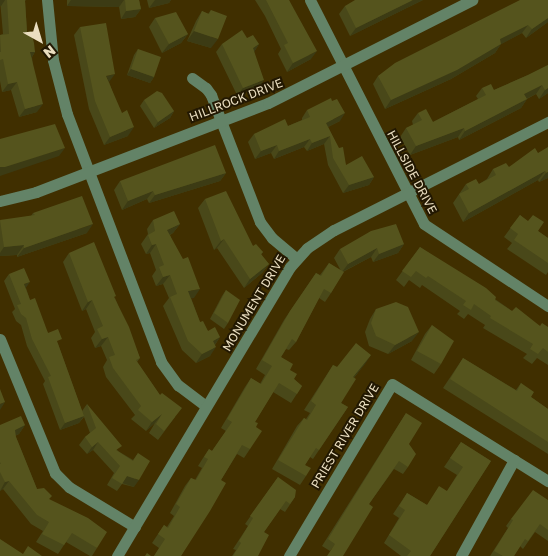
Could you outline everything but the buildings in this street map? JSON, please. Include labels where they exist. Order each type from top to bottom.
[{"type":"street","points":[[47,0],[59,87],[161,362],[178,385],[206,406]]},
{"type":"street","name":"HILLSIDE DRIVE","points":[[310,0],[416,214],[434,233],[548,306]]},
{"type":"street","name":"HILLROCK DRIVE","points":[[0,201],[36,192],[301,89],[472,0]]},
{"type":"street","points":[[192,78],[206,88],[221,121],[260,222],[272,238],[296,258]]},
{"type":"street","name":"MONUMENT DRIVE","points":[[117,556],[296,258],[334,230],[548,122]]},
{"type":"street","points":[[1,347],[55,473],[69,487],[135,527]]},
{"type":"street","name":"PRIEST RIVER DRIVE","points":[[289,556],[392,384],[548,480]]},
{"type":"street","points":[[462,556],[514,460]]}]
